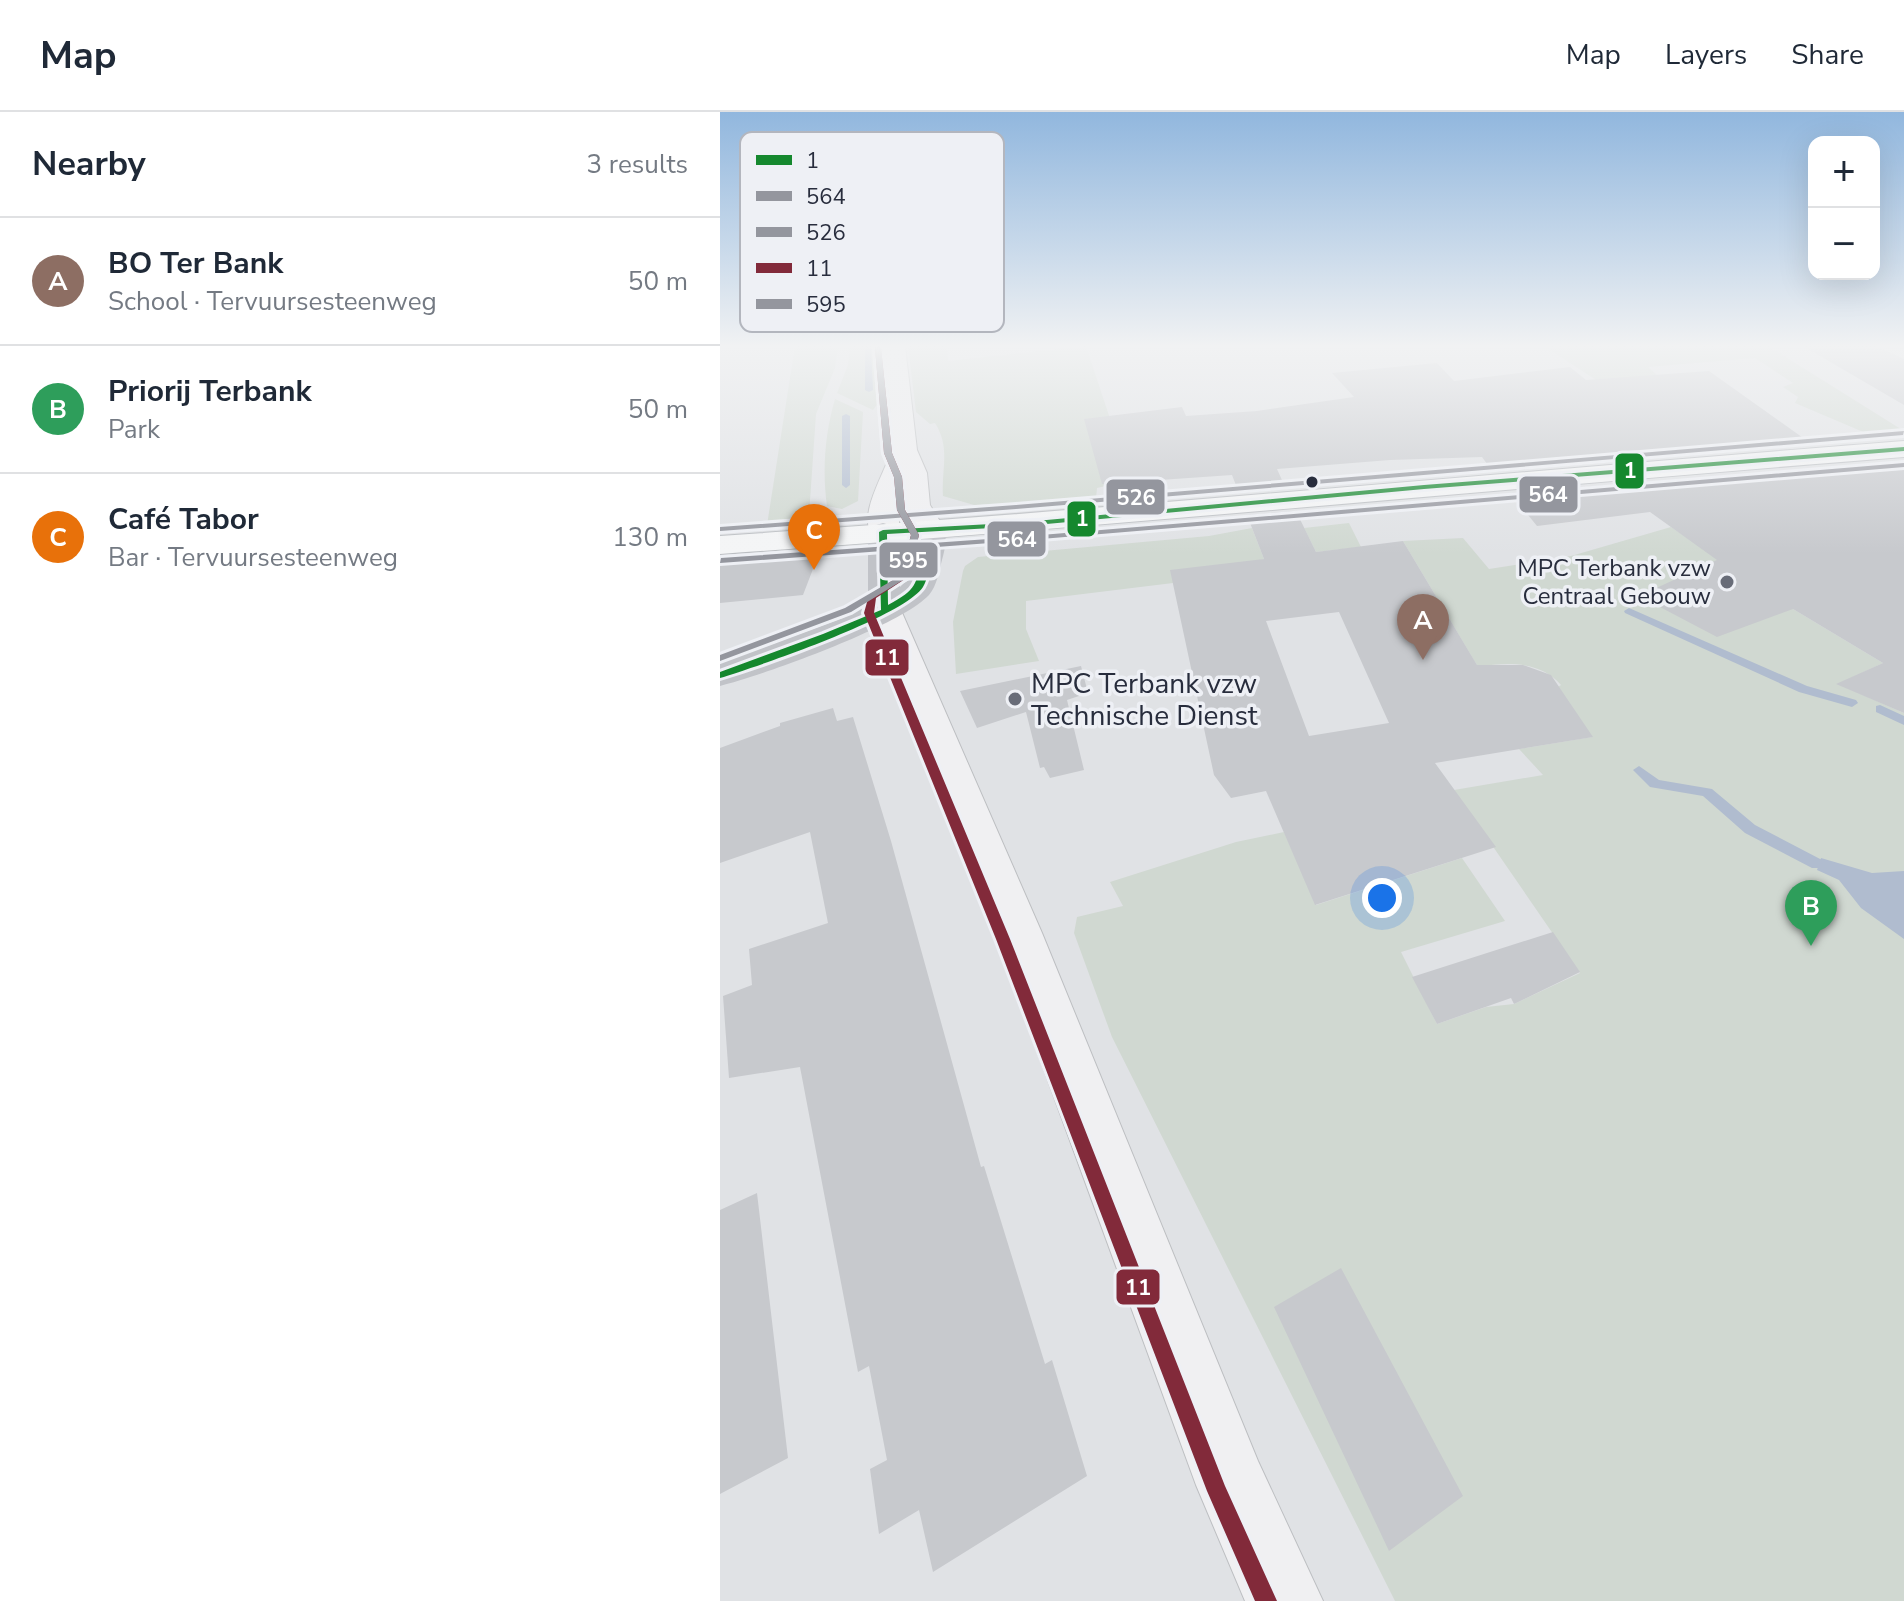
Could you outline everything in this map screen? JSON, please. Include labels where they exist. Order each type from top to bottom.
[{"type":"main road","points":[[720,545],[931,531],[1904,449]]},
{"type":"main road","points":[[720,675],[855,625],[918,588],[930,548],[931,531]]},
{"type":"main road","points":[[883,532],[884,608]]},
{"type":"street","points":[[901,415],[904,450],[914,473],[916,505],[931,531]]},
{"type":"street","points":[[883,532],[884,507],[904,450]]},
{"type":"street","points":[[884,608],[1018,933],[1232,1485],[1284,1601]]},
{"type":"shaded area","points":[[784,415],[816,415],[809,515],[799,522],[767,525]]},
{"type":"shaded area","points":[[831,415],[863,415],[858,501],[842,509],[827,506],[825,452]]},
{"type":"shaded area","points":[[920,415],[1109,415],[1120,449],[1102,482],[1110,485],[1097,488],[1096,498],[1088,501],[974,505],[943,496],[943,441],[935,423],[930,424]]},
{"type":"shaded area","points":[[1824,415],[1879,415],[1904,431],[1868,434]]},
{"type":"shaded area","points":[[1349,523],[1361,547],[1316,552],[1304,528]]},
{"type":"shaded area","points":[[1671,527],[1793,609],[1883,663],[1838,684],[1904,713],[1904,1601],[1395,1601],[1112,1037],[1074,933],[1077,917],[1123,906],[1110,882],[1236,842],[1284,832],[1316,905],[1462,858],[1505,921],[1401,952],[1437,1024],[1486,1007],[1514,1004],[1580,973],[1454,790],[1543,775],[1519,749],[1592,737],[1553,677],[1523,665],[1478,667],[1403,541],[1463,538],[1489,569],[1571,556]]},
{"type":"shaded area","points":[[1252,528],[1264,559],[1173,583],[1026,601],[1026,629],[1039,661],[956,674],[953,622],[963,571],[978,557],[1209,536]]},
{"type":"water","points":[[1821,858],[1872,873],[1904,871],[1904,939],[1861,908],[1839,880],[1817,870]]},
{"type":"building","points":[[1113,415],[1772,415],[1813,445],[1493,472],[1482,457],[1277,469],[1286,489],[1239,493],[1232,475],[1102,484],[1084,419]]},
{"type":"building","points":[[1904,462],[1904,713],[1836,684],[1883,663],[1793,609],[1717,637],[1639,596],[1717,560],[1650,512],[1537,526],[1510,493]]},
{"type":"building","points":[[1296,511],[1316,552],[1403,541],[1477,665],[1523,665],[1551,675],[1593,737],[1435,763],[1496,847],[1315,905],[1266,791],[1231,798],[1214,775],[1170,570],[1264,559],[1247,515]],"holes":[[[1339,612],[1389,723],[1309,736],[1266,621]]]},
{"type":"building","points":[[818,556],[803,595],[720,603],[720,564]]},
{"type":"building","points":[[1081,666],[1088,693],[1067,700],[1084,770],[1050,778],[1044,767],[1040,768],[1026,712],[977,728],[960,691]]},
{"type":"building","points":[[833,708],[837,721],[853,717],[891,841],[981,1167],[984,1166],[1045,1364],[1052,1360],[1087,1476],[933,1572],[919,1510],[879,1534],[870,1469],[887,1460],[869,1366],[858,1372],[800,1067],[729,1078],[723,996],[752,985],[749,949],[828,923],[810,832],[720,863],[720,748],[780,726],[780,723]]},
{"type":"building","points":[[1553,932],[1580,972],[1514,1004],[1511,998],[1437,1024],[1412,977]]},
{"type":"building","points":[[757,1193],[788,1458],[720,1494],[720,1210]]},
{"type":"building","points":[[1341,1268],[1463,1496],[1389,1551],[1274,1307]]},
{"type":"waterway","points":[[846,416],[846,485]]},
{"type":"waterway","points":[[1629,611],[1803,689],[1852,703]]},
{"type":"waterway","points":[[1880,709],[1904,721]]},
{"type":"waterway","points":[[1639,770],[1655,784],[1707,792],[1750,829],[1817,864]]},
{"type":"transit line","name":"11","points":[[884,415],[888,453],[898,477],[901,510],[915,535],[904,577],[872,597],[869,613],[1003,939],[1217,1491],[1266,1601]]},
{"type":"transit line","name":"595","points":[[720,658],[848,610],[904,577],[915,535],[901,510],[898,477],[888,453],[884,415]]},
{"type":"transit line","name":"526","points":[[720,529],[1903,433]]},
{"type":"transit line","name":"1","points":[[884,608],[883,532],[1025,524],[1424,487],[1904,449]]},
{"type":"transit line","name":"564","points":[[721,561],[1904,465]]},
{"type":"transit line","name":"1","points":[[720,675],[885,611],[918,588],[928,558]]},
{"type":"place","name":"Café Tabor","points":[[814,570]]},
{"type":"place","name":"MPC Terbank vzw Centraal Gebouw","points":[[1727,582]]},
{"type":"place","name":"BO Ter Bank","points":[[1423,660]]},
{"type":"place","name":"MPC Terbank vzw Technische Dienst","points":[[1015,699]]},
{"type":"place","name":"Priorij Terbank","points":[[1811,946]]}]
